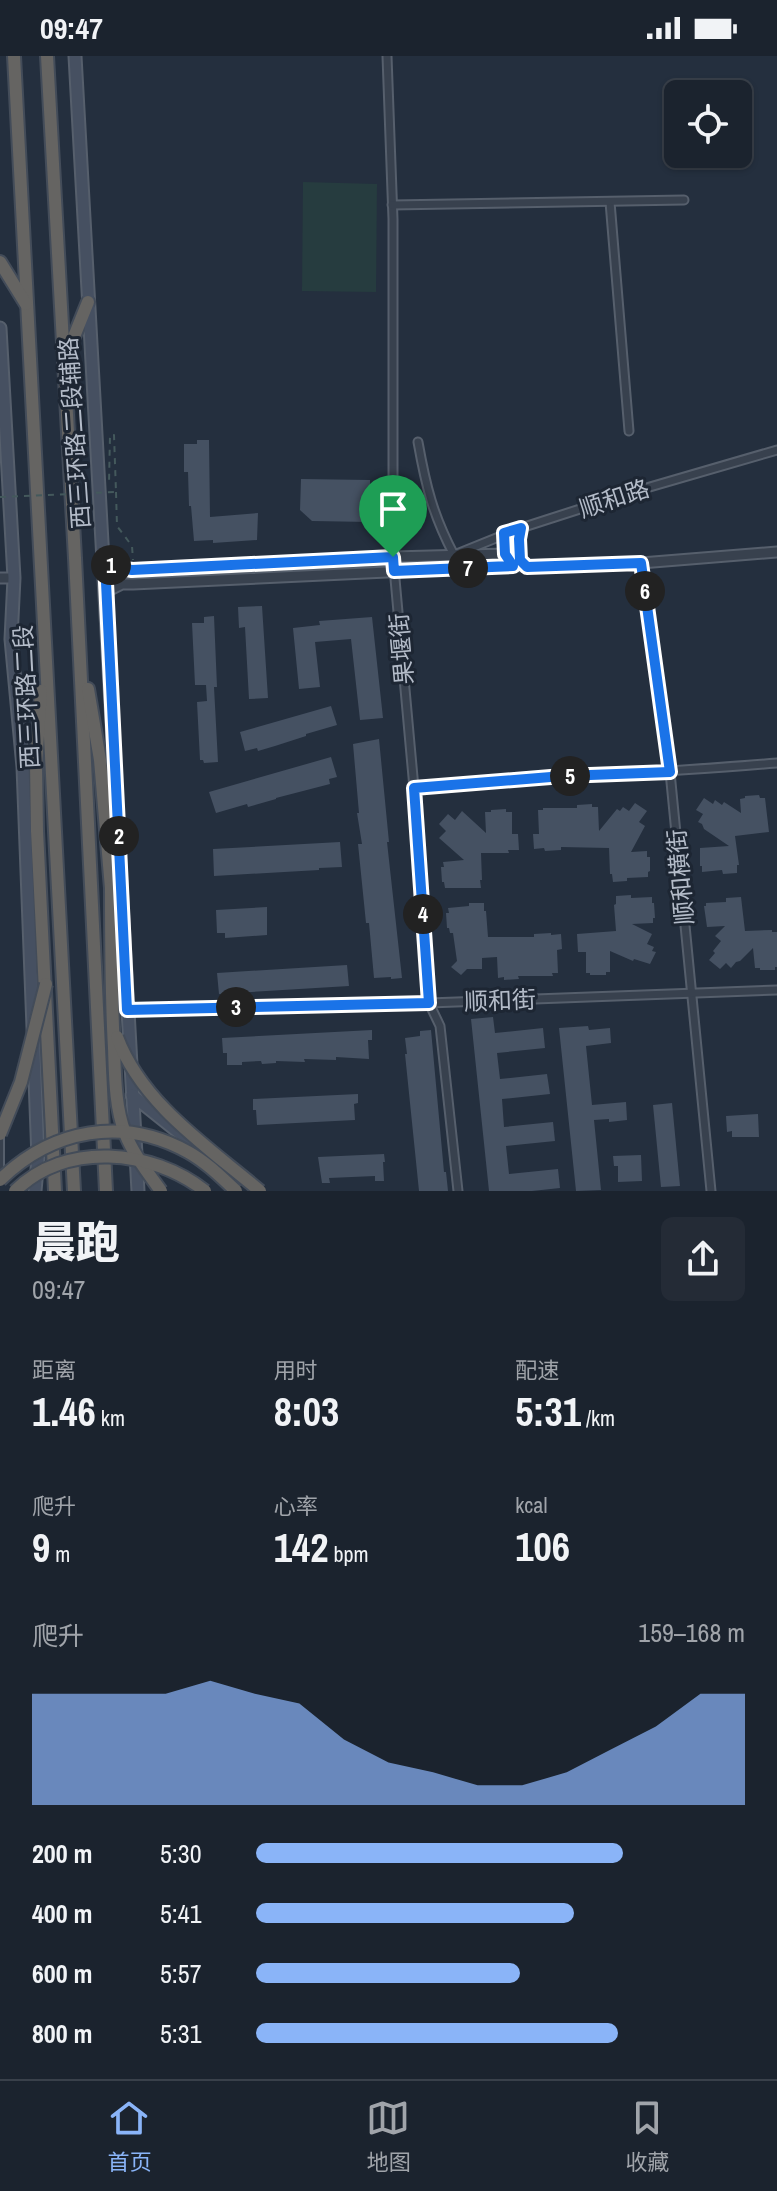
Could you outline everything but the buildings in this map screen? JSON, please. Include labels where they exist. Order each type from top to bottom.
[{"type":"highway","name":"西三环路二段","points":[[14,56],[74,1191]]},
{"type":"highway","points":[[47,56],[106,1191]]},
{"type":"highway","points":[[0,262],[27,306]]},
{"type":"highway","points":[[64,362],[88,302]]},
{"type":"highway","points":[[79,633],[100,760],[111,888],[115,1083],[125,1134],[161,1191]]},
{"type":"highway","points":[[45,635],[36,765],[37,831],[55,1191]]},
{"type":"highway","points":[[0,1134],[21,1082],[46,984]]},
{"type":"highway","points":[[113,1025],[122,1052],[149,1092],[202,1143],[260,1191]]},
{"type":"highway","points":[[0,1180],[15,1165],[58,1141],[85,1133],[111,1131],[144,1134],[189,1152],[236,1191]]},
{"type":"highway","points":[[15,1191],[24,1181],[53,1165],[87,1157],[116,1156],[144,1161],[171,1171],[205,1191]]},
{"type":"main road","name":"西三环路二段辅路","points":[[75,56],[138,1191]]},
{"type":"main road","points":[[0,328],[14,578],[11,639],[23,767],[38,1158],[35,1191]]},
{"type":"main road","points":[[132,1095],[253,1191]]},
{"type":"street","name":"果堰街","points":[[387,56],[392,205],[393,557],[429,1003],[440,1026],[458,1191]]},
{"type":"street","points":[[392,205],[684,200]]},
{"type":"street","points":[[610,202],[629,431]]},
{"type":"street","points":[[418,442],[437,523],[454,555]]},
{"type":"street","name":"顺和路","points":[[454,555],[504,533],[777,450]]},
{"type":"street","points":[[521,528],[520,560],[527,567]]},
{"type":"street","points":[[504,533],[505,554],[513,566]]},
{"type":"street","points":[[106,592],[122,584],[641,563],[777,552]]},
{"type":"street","points":[[505,554],[527,567]]},
{"type":"street","name":"顺和路","points":[[105,562],[132,570],[505,554]]},
{"type":"street","name":"顺和横街","points":[[641,563],[670,772],[711,1191]]},
{"type":"street","points":[[0,578],[14,578]]},
{"type":"street","points":[[0,593],[13,594]]},
{"type":"street","points":[[414,788],[777,763]]},
{"type":"street","name":"顺和街","points":[[127,1010],[777,990]]},
{"type":"lane","points":[[1,1191],[2,1108]]},
{"type":"path","points":[[109,484],[110,435],[114,435],[117,526],[132,546],[133,561]]},
{"type":"path","points":[[0,497],[116,492]]},
{"type":"green space","points":[[303,182],[377,184],[376,292],[302,291]]},
{"type":"route","points":[[521,528],[520,560],[527,567],[641,563],[670,772],[563,776],[414,788],[429,1003],[127,1010],[105,562],[132,570],[393,557],[394,571],[513,566],[505,554],[504,533],[521,528]]}]
